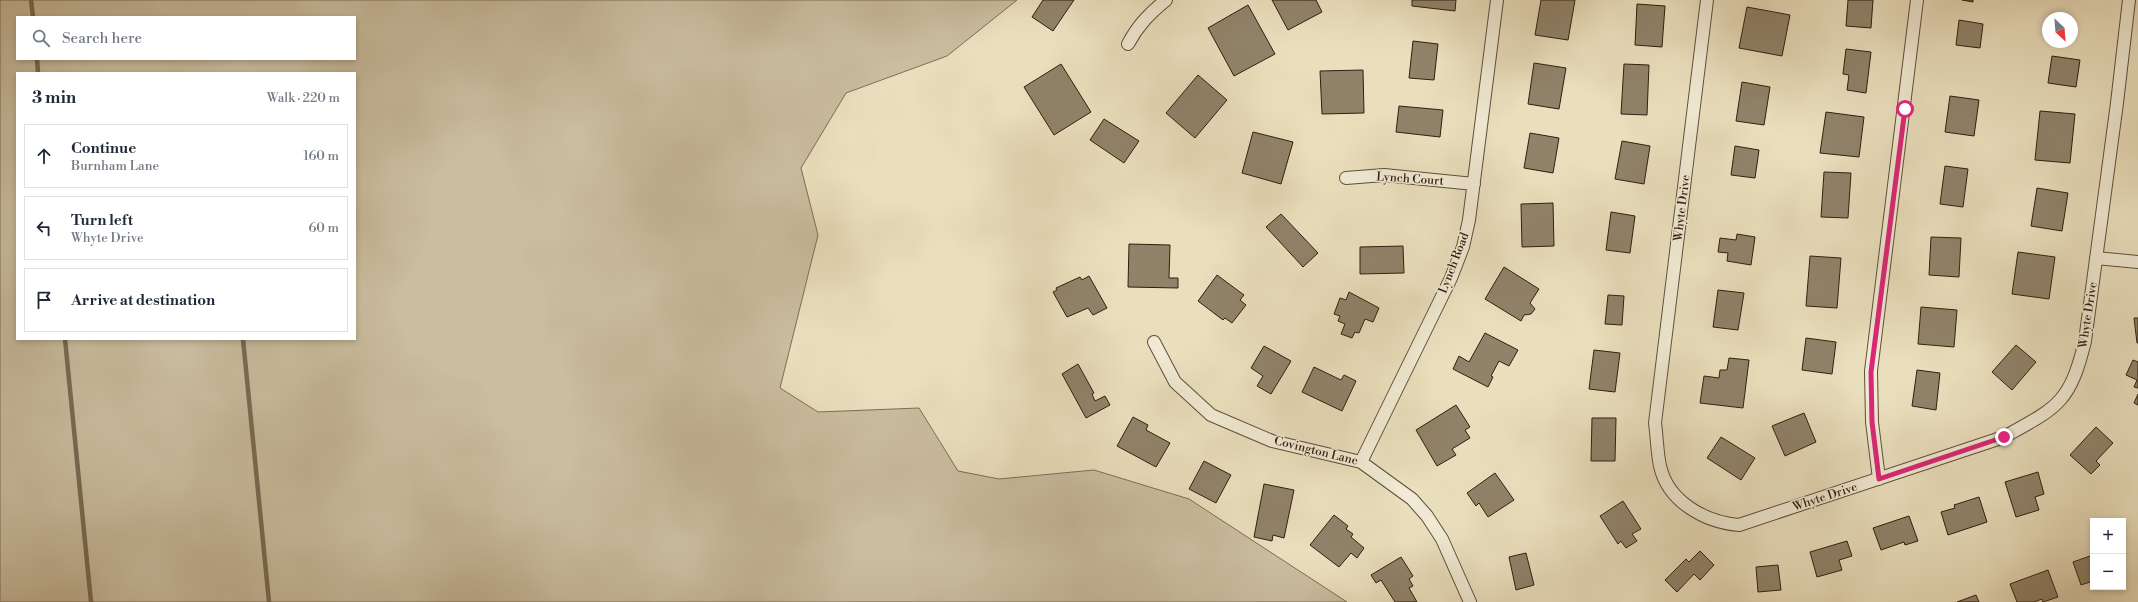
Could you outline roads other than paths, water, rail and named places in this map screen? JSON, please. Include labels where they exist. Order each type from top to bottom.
[{"type":"street","points":[[1128,44],[1135,31],[1148,15],[1166,0]]},
{"type":"street","name":"Lynch Road","points":[[1361,462],[1450,278],[1462,247],[1469,220],[1497,0]]},
{"type":"street","name":"Whyte Drive","points":[[1707,0],[1655,423],[1660,467],[1665,480],[1678,499],[1693,510],[1710,519],[1739,525],[2004,437],[2058,404],[2068,391],[2078,370],[2085,341],[2117,103],[2129,0]]},
{"type":"street","points":[[1879,479],[1872,422],[1871,372],[1917,0]]},
{"type":"street","name":"Lynch Court","points":[[1346,178],[1384,175],[1474,184]]},
{"type":"street","points":[[2096,258],[2138,262]]},
{"type":"street","name":"Covington Lane","points":[[1154,342],[1175,382],[1211,415],[1272,441],[1361,462],[1412,499],[1427,516],[1442,539],[1470,602]]},
{"type":"waterway","points":[[31,0],[33,16]]},
{"type":"waterway","points":[[37,60],[38,72]]},
{"type":"waterway","points":[[65,340],[91,602]]},
{"type":"waterway","points":[[243,340],[269,602]]}]
